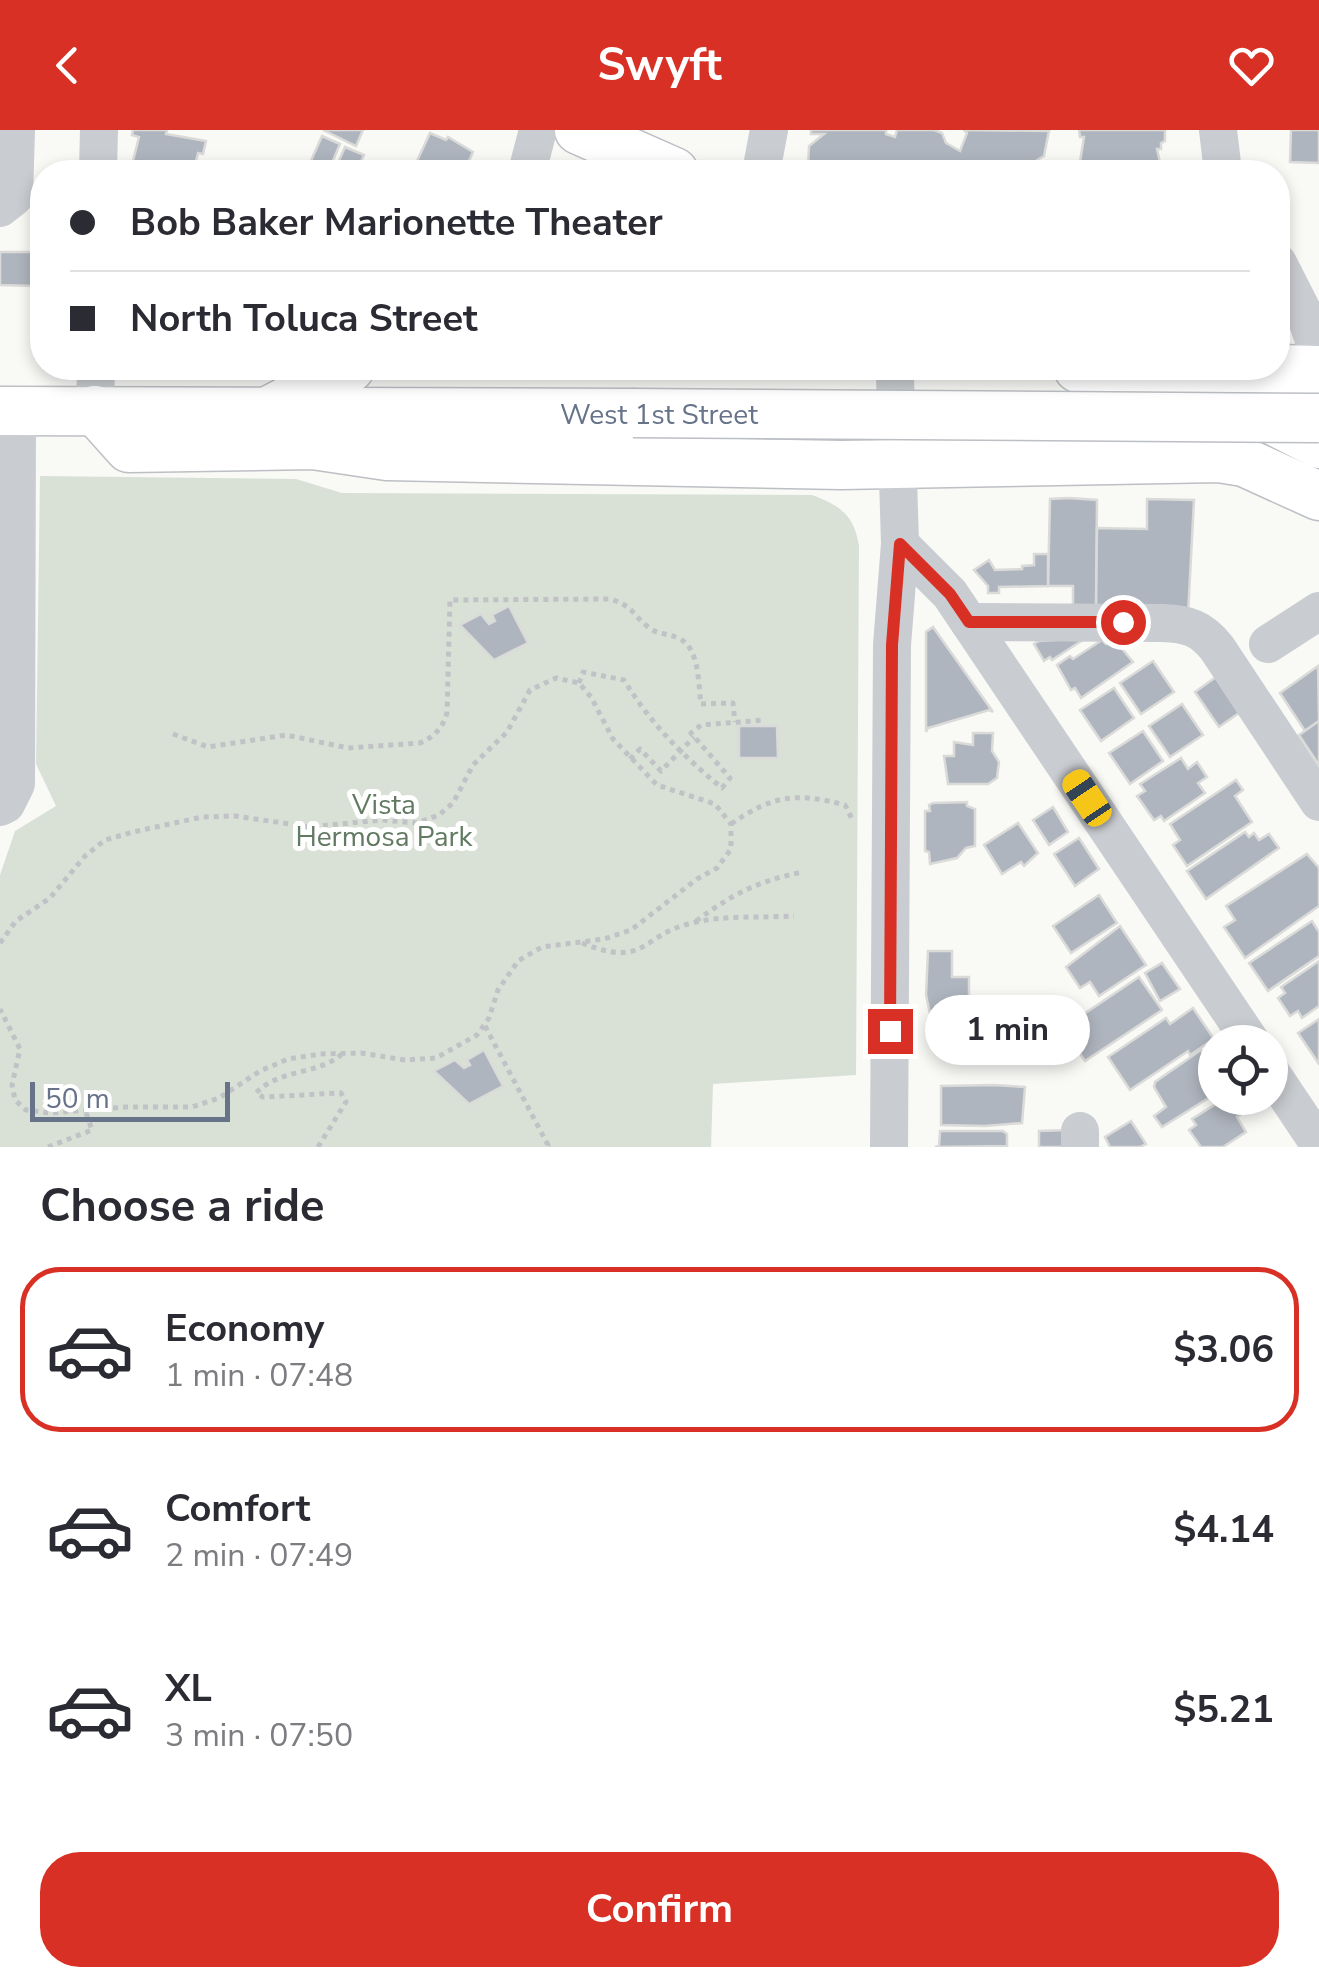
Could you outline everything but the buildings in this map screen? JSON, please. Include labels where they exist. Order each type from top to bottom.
[{"type":"main road","points":[[579,130],[647,160]]},
{"type":"main road","points":[[1102,380],[1144,401],[1245,404],[1319,370]]},
{"type":"main road","points":[[268,410],[327,380]]},
{"type":"main road","points":[[1196,380],[1319,444]]},
{"type":"main road","points":[[95,389],[129,448],[313,445],[387,456],[841,465],[1220,458],[1244,462],[1319,496]]},
{"type":"main road","name":"West 1st Street","points":[[9,411],[95,389],[268,410],[1319,418]]},
{"type":"main road","points":[[1245,404],[1282,453],[1319,477]]},
{"type":"street","points":[[0,208],[14,196],[16,130]]},
{"type":"street","points":[[531,160],[538,130]]},
{"type":"street","points":[[763,160],[769,130]]},
{"type":"street","points":[[1218,130],[1221,160]]},
{"type":"street","points":[[1290,285],[1308,320],[1319,355]]},
{"type":"street","points":[[889,1147],[892,645],[900,544],[896,380]]},
{"type":"street","points":[[0,807],[6,804],[16,784],[9,411]]},
{"type":"street","points":[[900,544],[950,594],[1240,1025]]},
{"type":"street","points":[[1268,644],[1319,611]]},
{"type":"street","points":[[969,622],[1192,626],[1206,634],[1319,802]]},
{"type":"street","points":[[1288,1098],[1319,1144]]},
{"type":"path","points":[[172,734],[208,747],[286,735],[348,748],[420,743],[444,725],[447,713],[450,600],[610,599],[622,603],[657,634],[676,636],[685,643],[693,654],[700,704],[733,703],[735,722]]},
{"type":"path","points":[[579,683],[583,672],[624,680],[646,716],[680,753],[722,788],[730,778],[692,733],[701,725],[765,720]]},
{"type":"path","points":[[0,943],[16,920],[50,898],[85,856],[105,840],[202,816],[234,816],[310,827],[382,820],[417,823],[439,815],[454,803],[473,766],[507,732],[530,690],[556,678],[579,683],[613,739],[657,785],[714,804],[731,824],[731,850],[717,868],[631,930],[604,939],[542,946],[518,960],[498,990],[478,1035],[436,1058],[406,1060],[342,1054],[288,1059],[260,1071],[219,1098],[192,1107],[50,1113],[26,1110],[15,1100],[12,1084],[20,1049],[0,1010]]},
{"type":"path","points":[[630,760],[640,749],[662,770],[695,737]]},
{"type":"path","points":[[731,824],[751,810],[793,795],[845,805],[853,820]]},
{"type":"path","points":[[580,942],[622,954],[643,948],[693,922],[734,893],[758,882],[803,872]]},
{"type":"path","points":[[693,922],[794,916]]},
{"type":"path","points":[[484,1025],[548,1144],[546,1147]]},
{"type":"path","points":[[318,1147],[346,1102],[341,1093],[262,1097],[256,1093],[302,1068],[330,1065],[342,1054]]},
{"type":"path","points":[[48,1147],[92,1130],[85,1110]]},
{"type":"green space","name":"Vista Hermosa Park","points":[[40,476],[296,479],[342,493],[812,495],[838,508],[850,519],[859,546],[856,1075],[713,1084],[711,1147],[0,1147],[0,875],[15,831],[56,806],[36,764]]},
{"type":"route","points":[[890,1031],[892,645],[900,544],[950,594],[969,622],[1123,622]]}]
